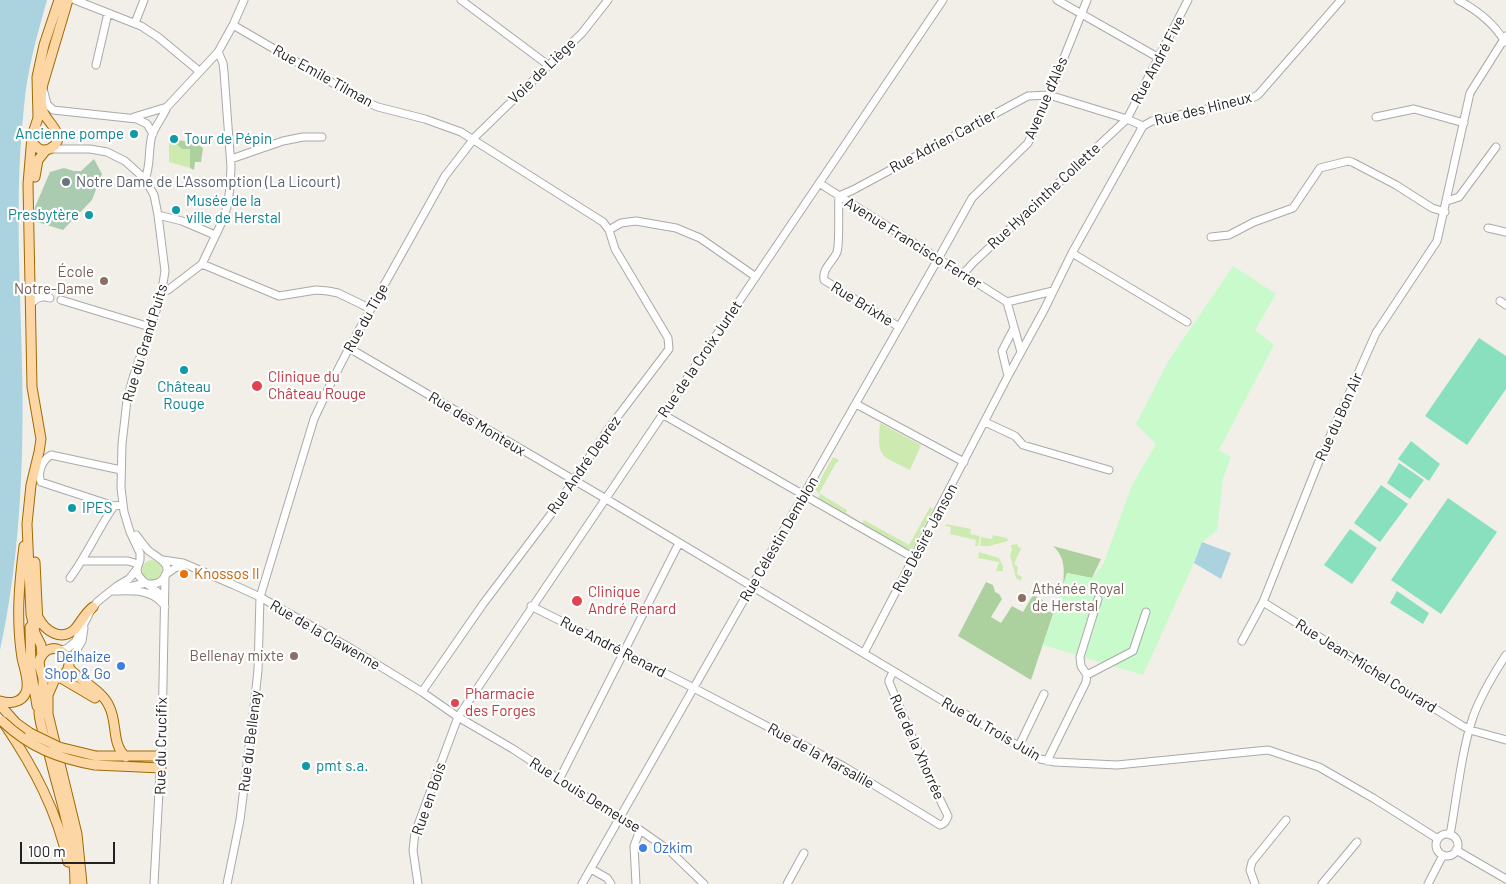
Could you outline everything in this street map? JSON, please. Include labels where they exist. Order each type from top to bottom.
[{"type":"main road","points":[[32,141],[38,148],[48,149],[54,147],[58,140],[56,131],[43,113],[41,101],[42,88],[74,0]]},
{"type":"main road","points":[[31,334],[27,318],[26,301],[28,184],[32,136],[38,118],[37,78],[44,45],[59,2]]},
{"type":"main road","points":[[35,128],[43,124],[53,127]]},
{"type":"main road","points":[[29,199],[37,162],[48,149]]},
{"type":"main road","points":[[0,701],[16,702],[24,695],[27,688],[20,647],[17,606],[31,486],[41,439],[33,396],[32,304],[28,254]]},
{"type":"main road","points":[[28,520],[36,575],[35,634],[41,645],[42,655],[39,664],[43,686],[39,712]]},
{"type":"main road","points":[[34,614],[45,628],[54,634],[64,635],[73,630],[93,607]]},
{"type":"main road","points":[[34,614],[40,632],[56,650],[66,655],[74,674],[107,701],[115,724],[116,742],[119,750],[126,757]]},
{"type":"main road","points":[[34,614],[30,640],[32,670],[39,712],[69,836],[74,862],[74,884]]},
{"type":"main road","points":[[42,655],[56,650]]},
{"type":"main road","points":[[69,665],[66,674],[58,679],[49,692],[47,707],[78,837],[82,884]]},
{"type":"main road","points":[[42,674],[48,678],[58,679],[93,696],[102,703],[112,716]]},
{"type":"main road","points":[[0,705],[16,723],[43,740],[98,759],[161,768]]},
{"type":"main road","points":[[1,720],[23,738],[43,750],[66,760],[161,756]]},
{"type":"main road","points":[[1,720],[24,755],[52,809],[62,836],[74,884]]},
{"type":"main road","points":[[98,759],[111,750],[116,742]]},
{"type":"street","points":[[74,0],[135,23],[158,37],[199,72]]},
{"type":"street","points":[[135,23],[144,0]]},
{"type":"street","points":[[48,149],[90,149],[107,152],[125,161],[145,179],[153,134],[167,107],[218,52],[244,0]]},
{"type":"street","points":[[461,0],[548,65]]},
{"type":"street","name":"Voie de Liège","points":[[473,140],[582,33],[608,0]]},
{"type":"street","name":"Rue de la Croix Jurlet","points":[[458,717],[531,606],[539,598],[942,0]]},
{"type":"street","points":[[1057,0],[1159,58]]},
{"type":"street","name":"Avenue d'Alès","points":[[938,259],[972,198],[1028,143],[1050,95],[1087,0]]},
{"type":"street","name":"Rue André Five","points":[[1127,119],[1188,0]]},
{"type":"street","name":"Rue des Hineux","points":[[1143,126],[1152,121],[1248,100],[1258,95],[1341,0]]},
{"type":"street","points":[[1458,0],[1478,12],[1505,40]]},
{"type":"street","points":[[96,65],[108,13]]},
{"type":"street","name":"Rue Emile Tilman","points":[[233,25],[362,100],[461,132],[603,222],[608,230]]},
{"type":"street","name":"Rue du Bon Air","points":[[1242,641],[1263,602],[1319,461],[1376,333],[1433,249],[1445,212],[1470,93],[1505,40]]},
{"type":"street","points":[[162,292],[168,290],[202,264],[227,207],[231,159],[223,63],[218,52]]},
{"type":"street","points":[[48,70],[45,98],[46,104],[53,110],[131,118],[143,121],[153,134]]},
{"type":"street","points":[[1050,95],[1127,119],[1143,126]]},
{"type":"street","name":"Rue Adrien Cartier","points":[[839,196],[1028,96],[1050,95]]},
{"type":"street","points":[[131,118],[167,107]]},
{"type":"street","points":[[1376,116],[1414,109],[1464,122]]},
{"type":"street","name":"Rue Hyacinthe Collette","points":[[963,274],[1127,119]]},
{"type":"street","name":"Rue Désiré Janson","points":[[864,653],[1072,253],[1143,126]]},
{"type":"street","points":[[231,159],[303,137],[322,137]]},
{"type":"street","name":"Rue du Tige","points":[[260,597],[314,420],[330,385],[445,176],[473,140]]},
{"type":"street","points":[[1447,201],[1459,198],[1496,147]]},
{"type":"street","points":[[1212,237],[1229,235],[1254,222],[1293,208],[1320,168],[1348,161],[1385,178],[1432,208],[1445,212]]},
{"type":"street","name":"Rue du Grand Puits","points":[[128,525],[122,505],[121,470],[127,400],[162,292],[165,268],[154,195],[145,179]]},
{"type":"street","name":"Avenue Francisco Ferrer","points":[[819,183],[1007,302]]},
{"type":"street","name":"Rue Brixhe","points":[[839,196],[837,251],[823,276],[824,280],[899,327]]},
{"type":"street","points":[[158,215],[182,221],[215,235]]},
{"type":"street","points":[[608,230],[621,222],[636,221],[676,228],[700,238],[756,277]]},
{"type":"street","points":[[1488,228],[1506,232]]},
{"type":"street","name":"Rue André Deprez","points":[[422,692],[473,618],[551,514],[609,428],[669,349],[668,338],[615,249],[608,230]]},
{"type":"street","points":[[1072,253],[1187,322]]},
{"type":"street","name":"Rue Célestin Demblon","points":[[582,884],[938,259]]},
{"type":"street","points":[[202,264],[279,296],[316,290],[328,291],[338,293],[371,309]]},
{"type":"street","points":[[1021,352],[1007,302],[1053,291]]},
{"type":"street","points":[[32,304],[43,296],[50,298]]},
{"type":"street","points":[[61,300],[150,327]]},
{"type":"street","points":[[1008,376],[1002,351],[1014,328]]},
{"type":"street","name":"Rue des Monteux","points":[[349,348],[606,499]]},
{"type":"street","points":[[856,404],[964,462]]},
{"type":"street","points":[[662,414],[914,558]]},
{"type":"street","points":[[985,422],[1015,436],[1023,445],[1109,470]]},
{"type":"street","points":[[121,470],[58,456],[48,456],[39,477],[41,482],[114,506],[122,505]]},
{"type":"street","name":"Rue du Trois Juin","points":[[606,499],[1040,759],[1117,765],[1268,750],[1319,767],[1438,839]]},
{"type":"street","points":[[70,578],[82,561],[100,526],[114,506]]},
{"type":"street","points":[[128,525],[144,546],[163,560],[166,568],[165,576]]},
{"type":"street","points":[[128,525],[139,548],[138,564],[140,578],[159,593],[165,607]]},
{"type":"street","points":[[559,780],[679,543]]},
{"type":"street","points":[[56,650],[72,646],[93,607],[111,591],[129,580],[145,556],[154,555]]},
{"type":"street","name":"Rue de la Clawenne","points":[[163,560],[186,565],[260,597],[346,645],[422,692],[458,717]]},
{"type":"street","points":[[82,561],[128,561],[138,564]]},
{"type":"street","points":[[111,591],[135,584],[158,583],[175,568],[186,565]]},
{"type":"street","name":"Rue du Crucifix","points":[[154,884],[161,768],[165,576]]},
{"type":"street","points":[[111,591],[134,590],[150,594],[160,600],[165,607]]},
{"type":"street","name":"Rue du Bellenay","points":[[227,884],[240,820],[254,707],[258,670],[260,597]]},
{"type":"street","points":[[1088,674],[1081,666],[1080,657],[1098,600]]},
{"type":"street","name":"Rue Jean-Michel Courard","points":[[1263,602],[1470,730],[1506,740]]},
{"type":"street","name":"Rue André Renard","points":[[531,606],[694,688]]},
{"type":"street","points":[[1047,761],[1086,682],[1088,674],[1133,650],[1146,612]]},
{"type":"street","points":[[69,665],[82,641],[84,625]]},
{"type":"street","points":[[1450,835],[1470,730],[1484,691],[1506,655]]},
{"type":"street","name":"Rue de la Xhorrée","points":[[893,672],[889,682],[928,775],[948,816],[946,822]]},
{"type":"street","name":"Rue de la Marsalile","points":[[694,688],[843,766],[940,825],[946,822]]},
{"type":"street","points":[[1019,746],[1044,694]]},
{"type":"street","name":"Rue Louis Demeuse","points":[[458,717],[513,749],[640,830],[670,851],[704,884]]},
{"type":"street","name":"Rue en Bois","points":[[418,884],[413,850],[415,833],[458,717]]},
{"type":"street","points":[[1255,884],[1250,870],[1252,862],[1286,820]]},
{"type":"street","points":[[636,884],[634,846],[640,830]]},
{"type":"street","points":[[1443,835],[1450,835],[1457,842],[1456,850],[1449,855],[1443,855],[1437,850],[1436,842],[1443,835]]},
{"type":"street","points":[[1322,884],[1357,842]]},
{"type":"street","points":[[1456,850],[1506,879]]},
{"type":"street","points":[[787,884],[804,852]]},
{"type":"street","points":[[1428,884],[1443,855]]},
{"type":"street","points":[[591,869],[607,878],[612,884]]},
{"type":"green space","points":[[178,140],[196,143],[203,148],[201,162],[195,162],[194,170],[190,168],[190,149],[182,149],[175,143]]},
{"type":"green space","points":[[169,143],[175,143],[182,149],[190,148],[190,168],[169,162]]},
{"type":"green space","points":[[94,159],[102,174],[92,200],[63,230],[34,221],[35,207],[50,172],[64,168],[81,171]]},
{"type":"green space","points":[[1233,266],[1276,294],[1255,330],[1274,345],[1219,450],[1231,457],[1223,479],[1217,531],[1202,542],[1143,675],[1043,645],[1067,573],[1092,578],[1103,565],[1132,485],[1156,444],[1136,424],[1169,360]]},
{"type":"green space","points":[[1479,338],[1506,356],[1506,389],[1467,445],[1425,416]]},
{"type":"green space","points":[[880,423],[921,445],[910,470],[883,454],[879,443]]},
{"type":"green space","points":[[1411,441],[1440,464],[1429,481],[1398,459]]},
{"type":"green space","points":[[833,457],[839,460],[819,493],[847,510],[846,513],[862,523],[864,520],[909,545],[930,507],[933,509],[913,548],[907,550],[818,499],[820,495],[815,489]]},
{"type":"green space","points":[[1399,463],[1424,480],[1410,499],[1387,483]]},
{"type":"green space","points":[[1381,485],[1408,504],[1380,542],[1354,523]]},
{"type":"green space","points":[[1448,498],[1497,532],[1441,614],[1391,580]]},
{"type":"green space","points":[[946,524],[971,529],[970,534],[980,536],[978,546],[975,546],[976,540],[950,534],[951,527],[945,526]]},
{"type":"green space","points":[[1350,529],[1377,548],[1352,584],[1324,565]]},
{"type":"green space","points":[[993,535],[1007,538],[1008,541],[989,546],[980,546],[981,537],[992,539]]},
{"type":"green space","points":[[1017,544],[1021,548],[1014,564],[1018,567],[1017,574],[1022,577],[1021,581],[1016,578],[1010,555],[1011,545]]},
{"type":"green space","points":[[1053,546],[1101,559],[1092,578],[1067,573],[1063,587],[1064,570],[1062,560]]},
{"type":"green space","points":[[979,552],[999,558],[1003,571],[996,571],[999,562],[978,558]]},
{"type":"green space","points":[[148,560],[156,560],[162,566],[162,574],[156,580],[148,580],[142,574],[142,566]]},
{"type":"green space","points":[[986,582],[993,585],[995,592],[1002,599],[991,617],[1001,623],[1012,606],[1023,612],[1033,595],[1044,601],[1047,612],[1054,611],[1031,680],[958,636]]},
{"type":"green space","points":[[1397,591],[1429,613],[1423,624],[1390,603]]},
{"type":"water","points":[[0,0],[47,0],[27,80],[20,150],[19,238],[23,412],[21,479],[13,577],[0,650]]},
{"type":"water","points":[[1202,542],[1231,553],[1221,579],[1194,563]]},
{"type":"place","name":"Ancienne pompe","points":[[134,134]]},
{"type":"place","name":"Tour de Pépin","points":[[174,139]]},
{"type":"place","name":"Notre Dame de L'Assomption (La Licourt)","points":[[66,182]]},
{"type":"place","name":"Musée de la ville de Herstal","points":[[176,210]]},
{"type":"place","name":"Presbytère","points":[[89,215]]},
{"type":"place","name":"École Notre-Dame","points":[[104,281]]},
{"type":"place","name":"Château Rouge","points":[[184,370]]},
{"type":"place","name":"Clinique du Château Rouge","points":[[257,386]]},
{"type":"place","name":"IPES","points":[[72,508]]},
{"type":"place","name":"Knossos II","points":[[184,574]]},
{"type":"place","name":"Athénée Royal de Herstal","points":[[1022,598]]},
{"type":"place","name":"Clinique André Renard","points":[[577,601]]},
{"type":"place","name":"Bellenay mixte","points":[[294,656]]},
{"type":"place","name":"Delhaize Shop & Go","points":[[121,666]]},
{"type":"place","name":"Pharmacie des Forges","points":[[455,703]]},
{"type":"place","name":"pmt s.a.","points":[[306,766]]},
{"type":"place","name":"Ozkim","points":[[643,848]]}]
